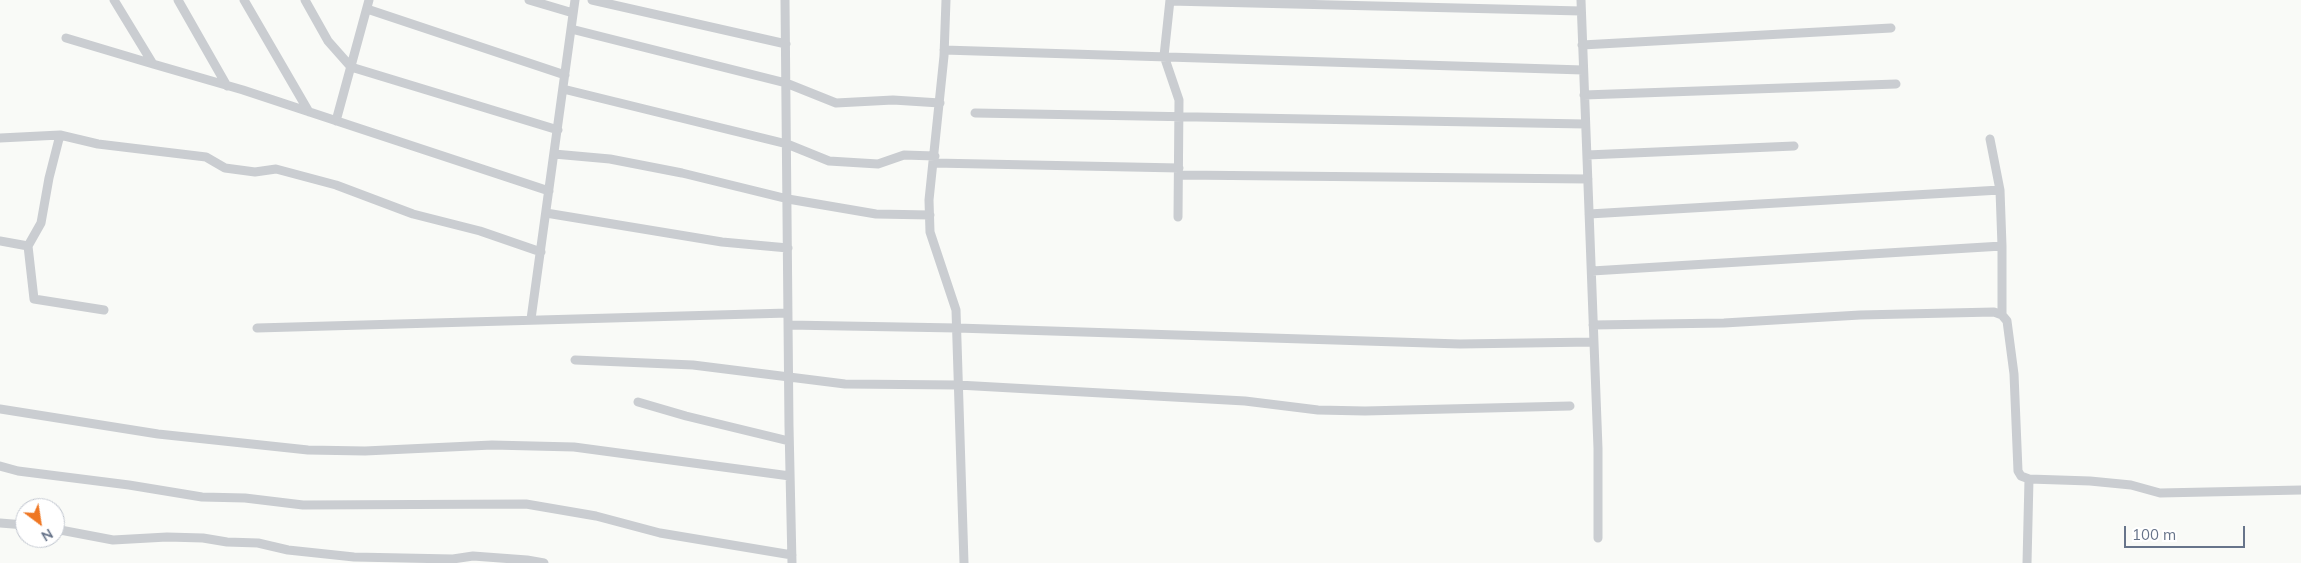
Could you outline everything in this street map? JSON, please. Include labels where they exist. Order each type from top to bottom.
[{"type":"street","points":[[114,0],[153,64]]},
{"type":"street","points":[[178,0],[227,86]]},
{"type":"street","points":[[244,0],[309,112]]},
{"type":"street","points":[[306,0],[328,41],[351,67],[558,130]]},
{"type":"street","points":[[529,0],[573,13]]},
{"type":"street","points":[[531,319],[575,0]]},
{"type":"street","points":[[592,0],[786,44]]},
{"type":"street","points":[[0,466],[18,471],[129,485],[202,497],[245,498],[303,505],[526,504],[596,516],[660,533],[792,559],[789,441],[785,0]]},
{"type":"street","points":[[946,0],[930,232],[956,310],[964,563]]},
{"type":"street","points":[[1581,0],[1598,448],[1598,538]]},
{"type":"street","points":[[1178,217],[1180,172],[1179,100],[1164,56],[1170,1],[1581,11]]},
{"type":"street","points":[[336,122],[368,3],[565,75]]},
{"type":"street","points":[[1582,45],[1891,28]]},
{"type":"street","points":[[571,29],[786,83],[836,103],[893,100],[940,103]]},
{"type":"street","points":[[66,38],[227,86],[549,191]]},
{"type":"street","points":[[944,50],[1583,70]]},
{"type":"street","points":[[1584,95],[1896,84]]},
{"type":"street","points":[[563,89],[787,144],[829,161],[878,164],[904,155],[934,160],[1180,172],[1588,179]]},
{"type":"street","points":[[975,113],[1585,124]]},
{"type":"street","points":[[0,138],[60,135],[98,144],[206,157],[225,168],[255,172],[276,169],[336,185],[413,214],[480,231],[541,252]]},
{"type":"street","points":[[60,135],[49,178],[41,223],[28,246],[34,299],[104,310]]},
{"type":"street","points":[[1990,139],[2000,190],[2002,315]]},
{"type":"street","points":[[1587,155],[1794,146]]},
{"type":"street","points":[[554,154],[610,159],[682,173],[788,198],[876,214],[930,215]]},
{"type":"street","points":[[1589,214],[2000,190]]},
{"type":"street","points":[[546,212],[722,242],[788,248]]},
{"type":"street","points":[[0,241],[28,246]]},
{"type":"street","points":[[1592,271],[2002,246]]},
{"type":"street","points":[[1592,325],[1724,323],[1869,315],[1994,312],[2002,315],[2007,321],[2014,374],[2018,471],[2022,476],[2029,479],[2123,484],[2160,493],[2301,490]]},
{"type":"street","points":[[257,328],[788,313]]},
{"type":"street","points":[[788,325],[956,328],[1460,344],[1593,342]]},
{"type":"street","points":[[575,360],[693,366],[845,384],[958,385],[1118,395],[1245,400],[1318,410],[1365,411],[1570,406]]},
{"type":"street","points":[[638,402],[686,416],[789,441]]},
{"type":"street","points":[[0,409],[158,434],[308,450],[365,451],[492,445],[574,447],[790,476]]},
{"type":"street","points":[[2027,563],[2029,479]]},
{"type":"street","points":[[0,523],[15,524]]},
{"type":"street","points":[[65,530],[113,540],[167,536],[203,538],[354,556],[453,559],[473,556],[544,563]]}]
